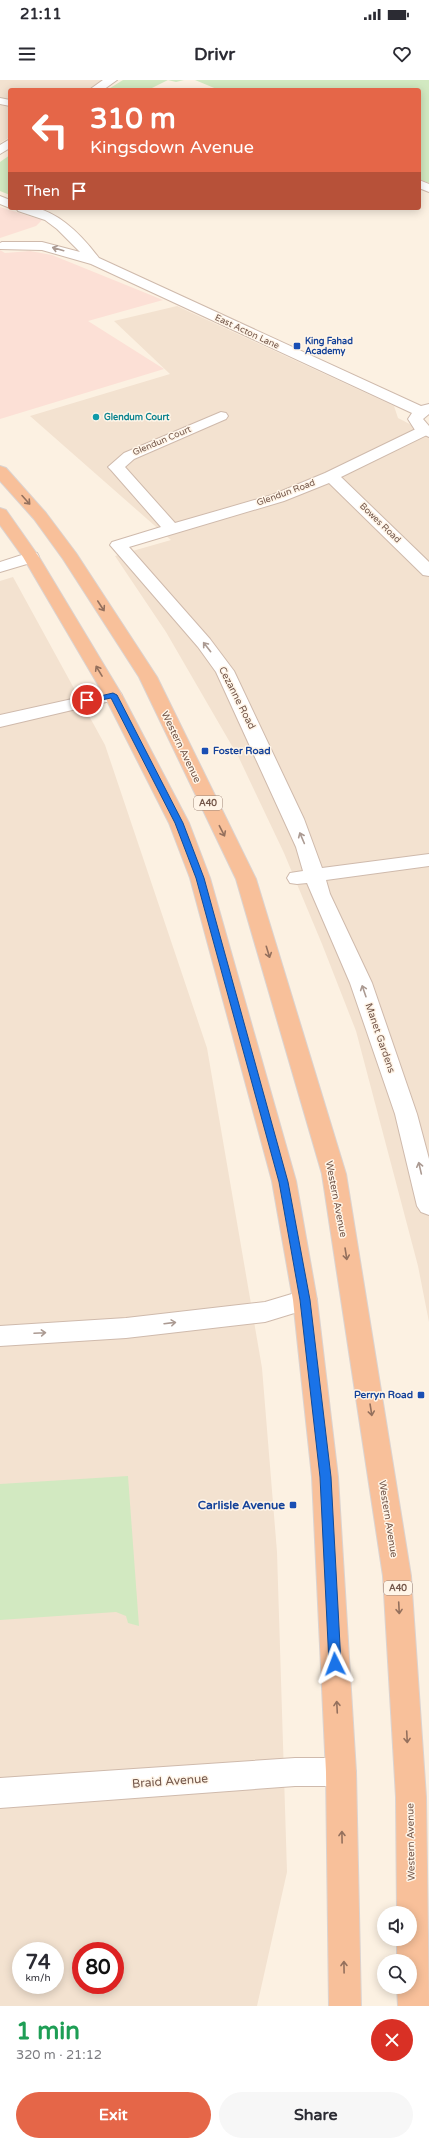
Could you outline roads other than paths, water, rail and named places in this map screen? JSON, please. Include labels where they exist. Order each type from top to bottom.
[{"type":"highway","name":"Western Avenue","points":[[0,471],[40,516],[70,557],[148,677],[246,879],[334,1174],[397,1576],[411,1797],[414,2006]]},
{"type":"highway","points":[[0,513],[31,557],[113,695],[179,823],[200,878],[284,1182],[305,1300],[325,1477],[341,1772],[345,2006]]},
{"type":"street","points":[[98,88],[111,80]]},
{"type":"street","name":"East Acton Lane","points":[[28,210],[49,217],[62,226],[96,261]]},
{"type":"street","points":[[1,246],[46,227],[49,217]]},
{"type":"street","name":"East Acton Lane","points":[[1,246],[42,246],[96,261],[425,410]]},
{"type":"street","name":"East Acton Lane","points":[[425,410],[417,415],[416,423],[427,431]]},
{"type":"street","name":"Glendun Court","points":[[172,528],[116,467],[129,456],[220,416]]},
{"type":"street","name":"Glendun Road","points":[[118,545],[278,498],[331,476],[427,431]]},
{"type":"street","name":"Bowes Road","points":[[331,476],[429,571]]},
{"type":"street","name":"Cezanne Road","points":[[118,545],[204,643],[226,671],[306,847],[305,877]]},
{"type":"street","points":[[0,567],[31,557]]},
{"type":"street","points":[[0,721],[113,695]]},
{"type":"street","points":[[305,877],[429,860]]},
{"type":"street","name":"Manet Gardens","points":[[305,877],[320,894],[366,997],[406,1114],[429,1206]]},
{"type":"street","points":[[1,1330],[126,1328],[265,1312],[305,1300]]},
{"type":"street","name":"Braid Avenue","points":[[0,1793],[295,1772],[341,1772]]},
{"type":"place","name":"King Fahad Academy","points":[[297,346]]},
{"type":"place","name":"Glendum Court","points":[[96,417]]},
{"type":"place","name":"Foster Road","points":[[205,751]]},
{"type":"place","name":"Perryn Road","points":[[421,1395]]},
{"type":"place","name":"Carlisle Avenue","points":[[293,1505]]}]
